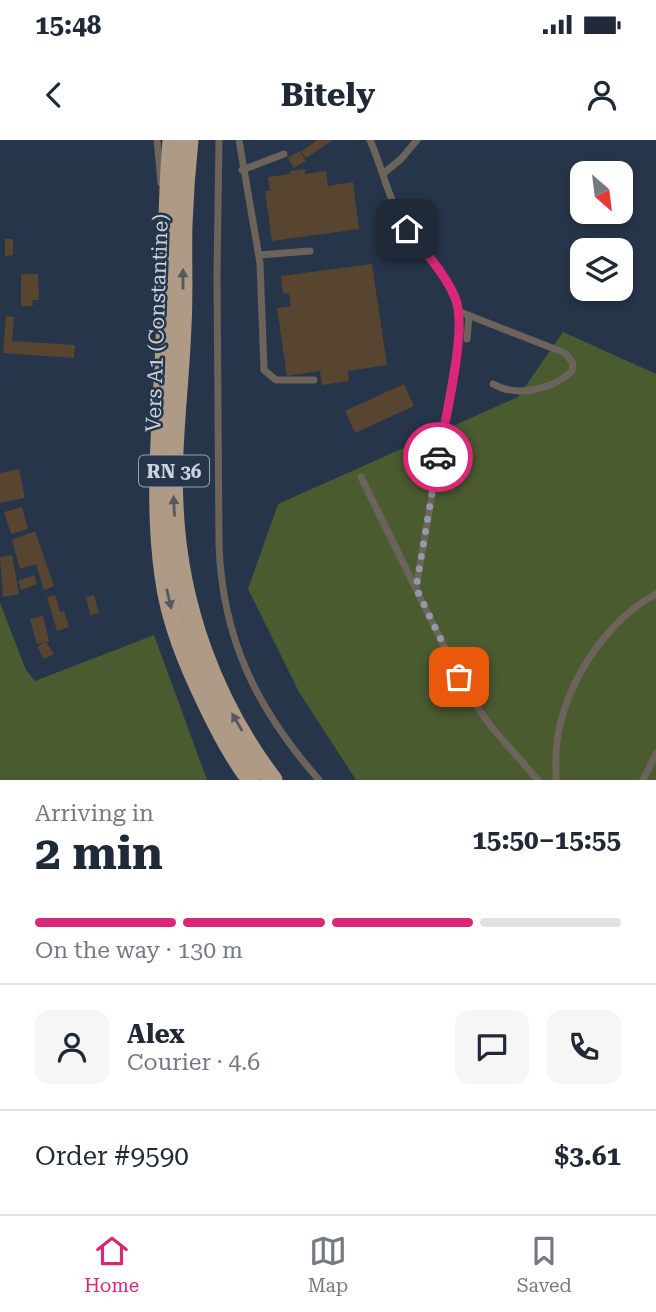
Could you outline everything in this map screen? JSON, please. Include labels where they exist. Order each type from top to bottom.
[{"type":"highway","points":[[172,140],[158,506],[164,577],[175,626],[197,683],[219,728],[251,780]]},
{"type":"highway","name":"Vers A1 (Constantine)","points":[[188,140],[174,492],[182,579],[189,614],[225,701],[273,780]]},
{"type":"lane","points":[[156,140],[167,232]]},
{"type":"lane","points":[[219,140],[217,275],[219,544],[222,588],[235,642],[257,694],[287,741],[318,780]]},
{"type":"lane","points":[[239,140],[242,170],[259,255],[264,370],[276,380],[314,380]]},
{"type":"lane","points":[[370,140],[398,214],[453,292],[460,312],[460,333],[416,588]]},
{"type":"lane","points":[[384,173],[401,159],[417,140]]},
{"type":"lane","points":[[242,170],[284,154]]},
{"type":"lane","points":[[259,255],[310,251]]},
{"type":"lane","points":[[460,312],[565,353],[573,363],[572,371],[566,376],[545,386],[515,391],[493,384]]},
{"type":"lane","points":[[467,340],[469,316]]},
{"type":"lane","points":[[361,477],[468,695],[494,730],[538,780]]},
{"type":"lane","points":[[556,780],[559,729],[575,684],[610,630],[637,606],[656,594]]},
{"type":"lane","points":[[643,780],[656,754]]},
{"type":"green space","points":[[563,332],[656,374],[656,780],[356,780],[299,692],[248,589],[278,504],[518,397]]},
{"type":"green space","points":[[0,603],[26,670],[35,681],[154,635],[207,780],[0,780]]},
{"type":"building","points":[[318,140],[333,140],[306,158],[301,151]]},
{"type":"building","points":[[300,151],[306,161],[294,168],[288,158]]},
{"type":"building","points":[[305,169],[305,174],[326,171],[328,186],[353,182],[359,229],[272,241],[265,191],[270,191],[268,177]]},
{"type":"building","points":[[5,239],[13,239],[13,255],[5,256]]},
{"type":"building","points":[[372,264],[387,365],[348,371],[349,381],[322,385],[320,371],[287,376],[277,308],[291,306],[289,293],[283,294],[281,276]]},
{"type":"building","points":[[21,274],[38,274],[39,300],[32,300],[33,306],[21,306]]},
{"type":"building","points":[[6,316],[14,317],[12,341],[75,345],[74,358],[3,353]]},
{"type":"building","points":[[404,384],[414,406],[355,433],[345,411]]},
{"type":"building","points":[[19,469],[25,498],[0,503],[0,473]]},
{"type":"building","points":[[22,507],[28,529],[11,534],[4,512]]},
{"type":"building","points":[[35,531],[54,586],[44,590],[36,564],[20,569],[12,540]]},
{"type":"building","points":[[12,555],[19,594],[3,597],[0,557]]},
{"type":"building","points":[[34,575],[37,584],[21,590],[18,581]]},
{"type":"building","points":[[55,595],[60,612],[64,611],[69,627],[57,631],[47,597]]},
{"type":"building","points":[[94,595],[99,613],[90,615],[86,597]]},
{"type":"building","points":[[43,616],[49,641],[46,642],[54,654],[44,659],[37,647],[45,642],[37,644],[30,619]]},
{"type":"way so far","points":[[438,457],[416,588],[459,677]]},
{"type":"route","points":[[407,229],[453,292],[460,312],[460,333],[438,457]]}]
